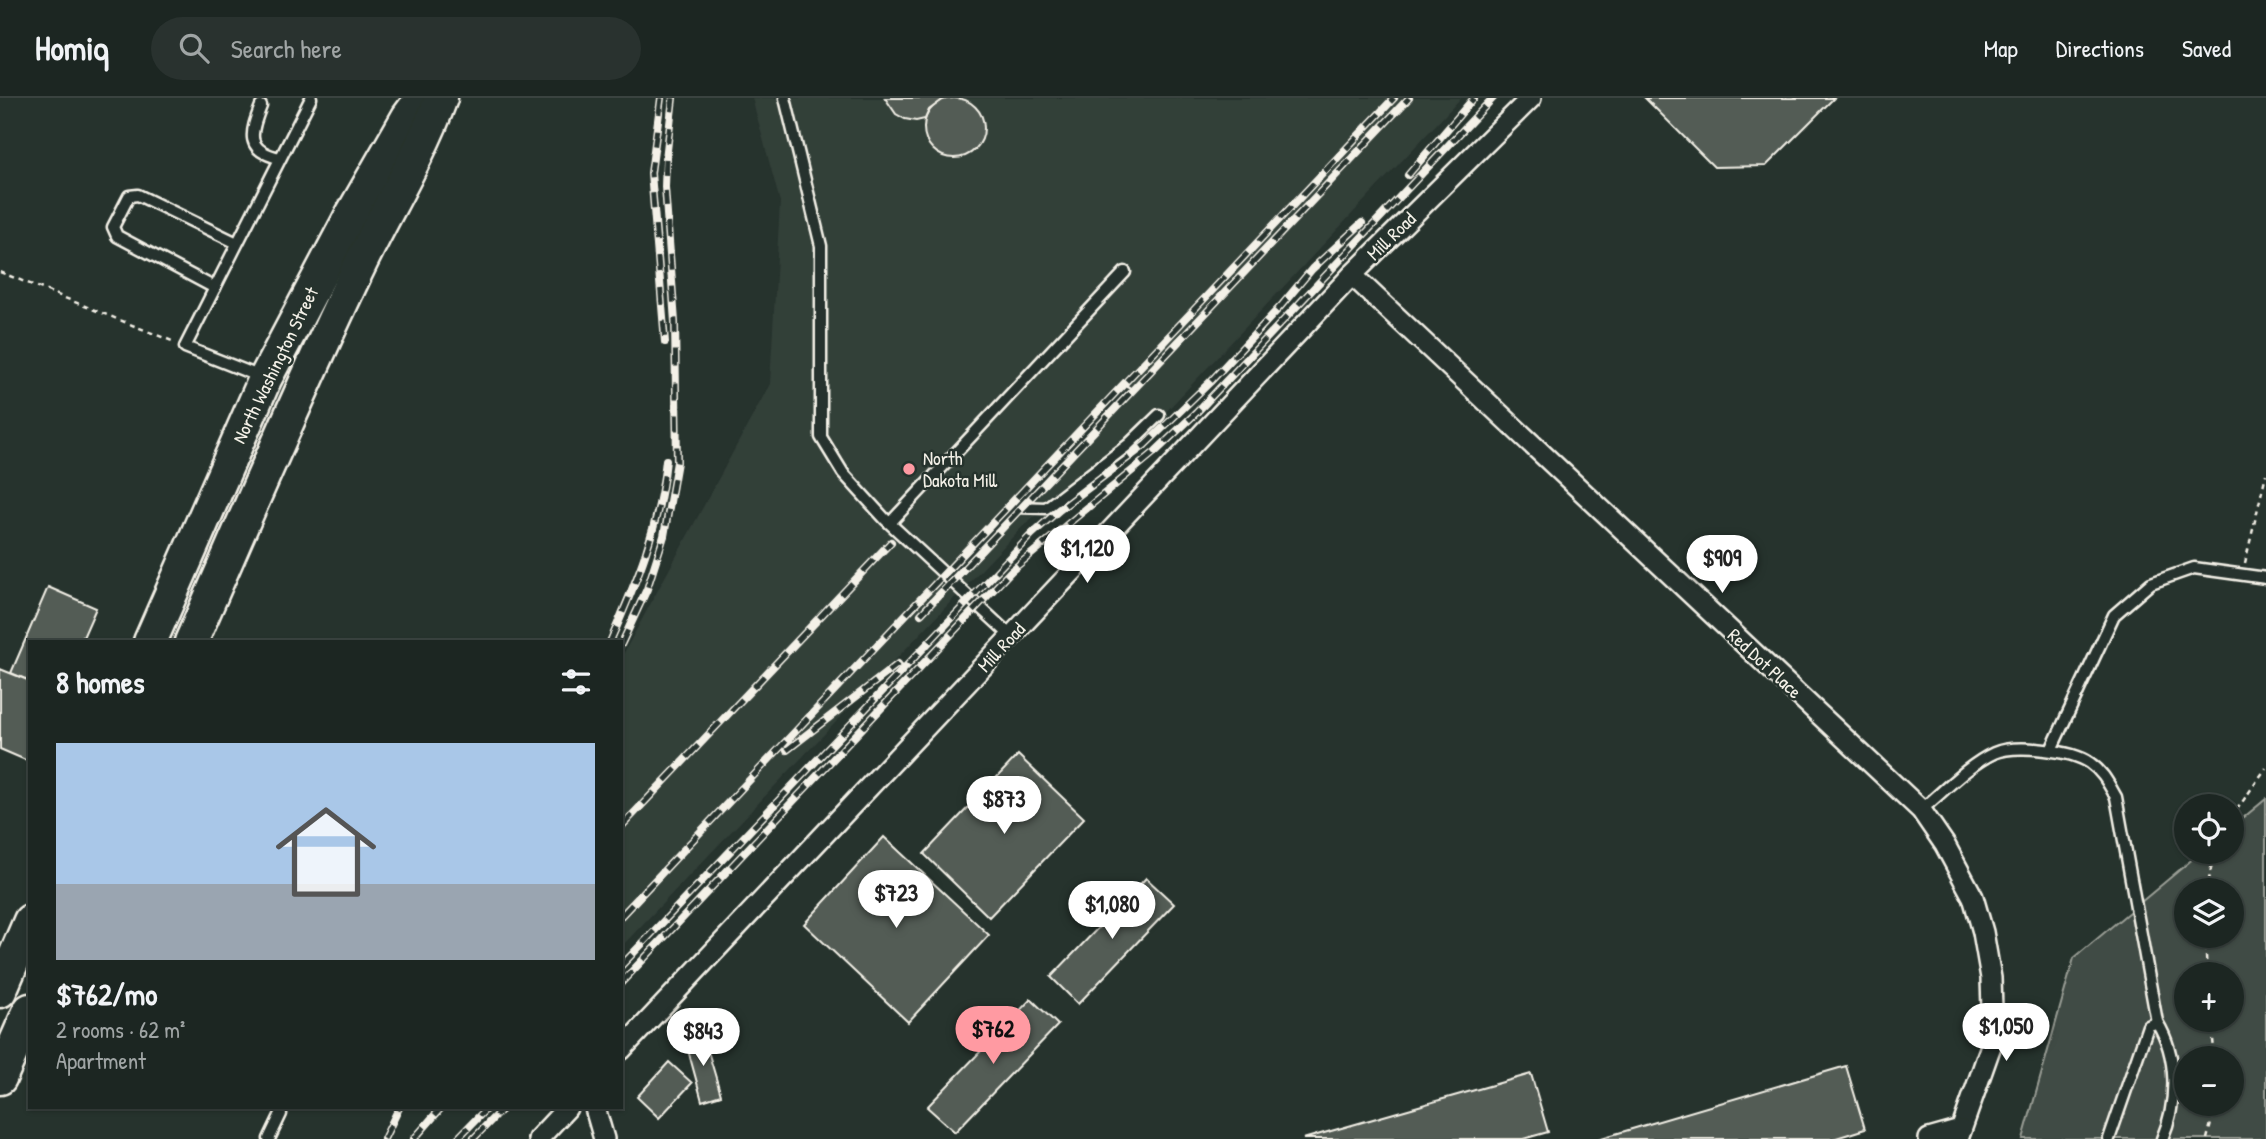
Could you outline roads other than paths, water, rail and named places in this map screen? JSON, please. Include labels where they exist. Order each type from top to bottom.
[{"type":"main road","name":"North Washington Street","points":[[151,640],[265,379],[350,218],[408,117],[422,98]]},
{"type":"main road","name":"North Washington Street","points":[[192,640],[320,349],[372,238],[429,131],[441,98]]},
{"type":"main road","points":[[194,541],[229,556]]},
{"type":"main road","points":[[28,926],[4,982],[28,998]]},
{"type":"main road","points":[[0,1079],[28,1015]]},
{"type":"street","name":"Mill Road","points":[[623,1049],[1352,275],[1531,98]]},
{"type":"street","name":"Red Dot Place","points":[[1352,275],[1921,810],[1945,845],[1973,897],[1983,932],[1991,978],[1993,1040],[1959,1134]]},
{"type":"street","points":[[538,1139],[567,1109]]},
{"type":"street","points":[[595,1109],[604,1139]]},
{"type":"street","points":[[1929,1139],[1959,1134]]},
{"type":"lane","points":[[265,379],[185,347],[311,98]]},
{"type":"lane","points":[[785,98],[821,246],[821,437],[843,474],[890,523],[1011,636]]},
{"type":"lane","points":[[261,106],[251,131],[255,145],[265,155],[280,158]]},
{"type":"lane","points":[[215,288],[117,236],[113,227],[129,196],[138,195],[237,243]]},
{"type":"lane","points":[[890,523],[1125,272]]},
{"type":"lane","points":[[949,579],[1125,392]]},
{"type":"lane","points":[[1016,507],[1046,508],[1128,445],[1159,415]]},
{"type":"lane","points":[[2051,751],[2114,615],[2151,583],[2194,568],[2266,578]]},
{"type":"lane","points":[[1921,810],[1983,759],[1997,751],[2051,751],[2087,761],[2104,775],[2116,797],[2157,1022],[2166,1037],[2173,1066],[2173,1099],[2162,1139]]},
{"type":"lane","points":[[2109,1139],[2148,1026],[2157,1022]]},
{"type":"lane","points":[[269,1139],[281,1114]]},
{"type":"railway","points":[[661,98],[651,173],[665,342]]},
{"type":"railway","points":[[623,641],[647,589],[664,536],[677,462],[675,322],[665,187],[673,98]]},
{"type":"railway","points":[[623,914],[1394,98]]},
{"type":"railway","points":[[921,614],[1409,98]]},
{"type":"railway","points":[[1408,175],[1474,98]]},
{"type":"railway","points":[[623,981],[1011,571],[1156,451],[1196,413],[1493,98]]},
{"type":"railway","points":[[623,964],[1032,534],[1059,510],[1145,445],[1210,382],[1312,269],[1362,223]]},
{"type":"railway","points":[[611,640],[638,575],[652,532],[666,460]]},
{"type":"railway","points":[[623,825],[891,542]]},
{"type":"railway","points":[[787,750],[898,664]]},
{"type":"railway","points":[[384,1139],[399,1109]]},
{"type":"railway","points":[[414,1139],[440,1109]]},
{"type":"railway","points":[[457,1139],[486,1109]]},
{"type":"railway","points":[[473,1139],[502,1109]]},
{"type":"place","name":"North Dakota Mill","points":[[909,469]]}]
